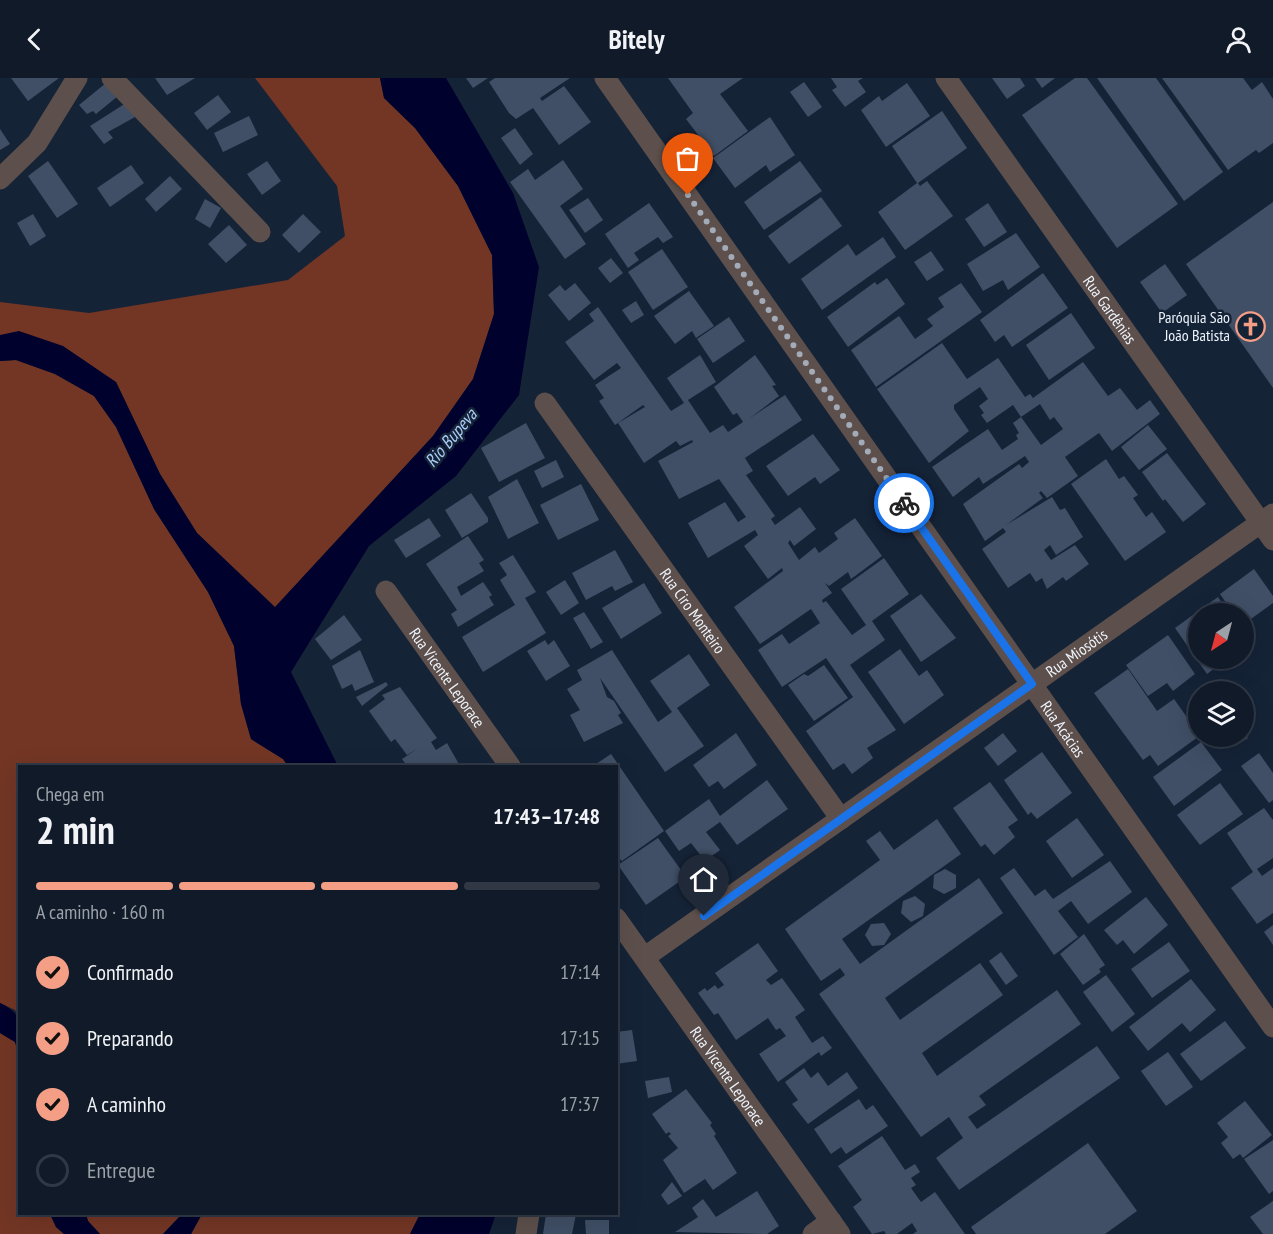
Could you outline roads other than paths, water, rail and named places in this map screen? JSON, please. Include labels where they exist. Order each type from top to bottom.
[{"type":"street","points":[[0,179],[36,143],[77,78]]},
{"type":"street","points":[[112,78],[260,232]]},
{"type":"street","name":"Rua Acácias","points":[[605,78],[1273,1027]]},
{"type":"street","name":"Rua Gardênias","points":[[946,78],[1269,526]]},
{"type":"street","name":"Rua Ciro Monteiro","points":[[545,403],[841,819]]},
{"type":"street","name":"Rua Miosótis","points":[[645,957],[1032,684],[1269,526]]},
{"type":"street","name":"Rua Vicente Leporace","points":[[386,591],[509,765]]},
{"type":"street","name":"Rua Vicente Leporace","points":[[618,921],[836,1228]]},
{"type":"street","points":[[526,1234],[529,1215]]},
{"type":"street","points":[[813,1234],[836,1228]]},
{"type":"water","name":"Rio Bupeva","points":[[380,78],[446,78],[513,193],[539,267],[519,395],[456,476],[369,546],[291,672],[338,765],[287,765],[283,759],[251,739],[241,704],[234,646],[208,592],[154,509],[116,427],[94,396],[55,374],[16,360],[0,361],[0,335],[19,331],[63,346],[116,382],[160,474],[197,533],[275,607],[433,436],[473,379],[494,314],[492,255],[458,186],[415,128],[384,98]]},
{"type":"water","points":[[0,1003],[9,1008],[18,1018],[18,1052],[15,1042],[0,1033]]},
{"type":"water","points":[[50,1215],[86,1215],[88,1221],[100,1234],[64,1234],[56,1227]]},
{"type":"water","points":[[181,1215],[201,1215],[191,1234],[163,1234]]},
{"type":"water","points":[[420,1215],[496,1215],[489,1234],[410,1234]]},
{"type":"place","name":"Paróquia São João Batista","points":[[1251,326]]}]
